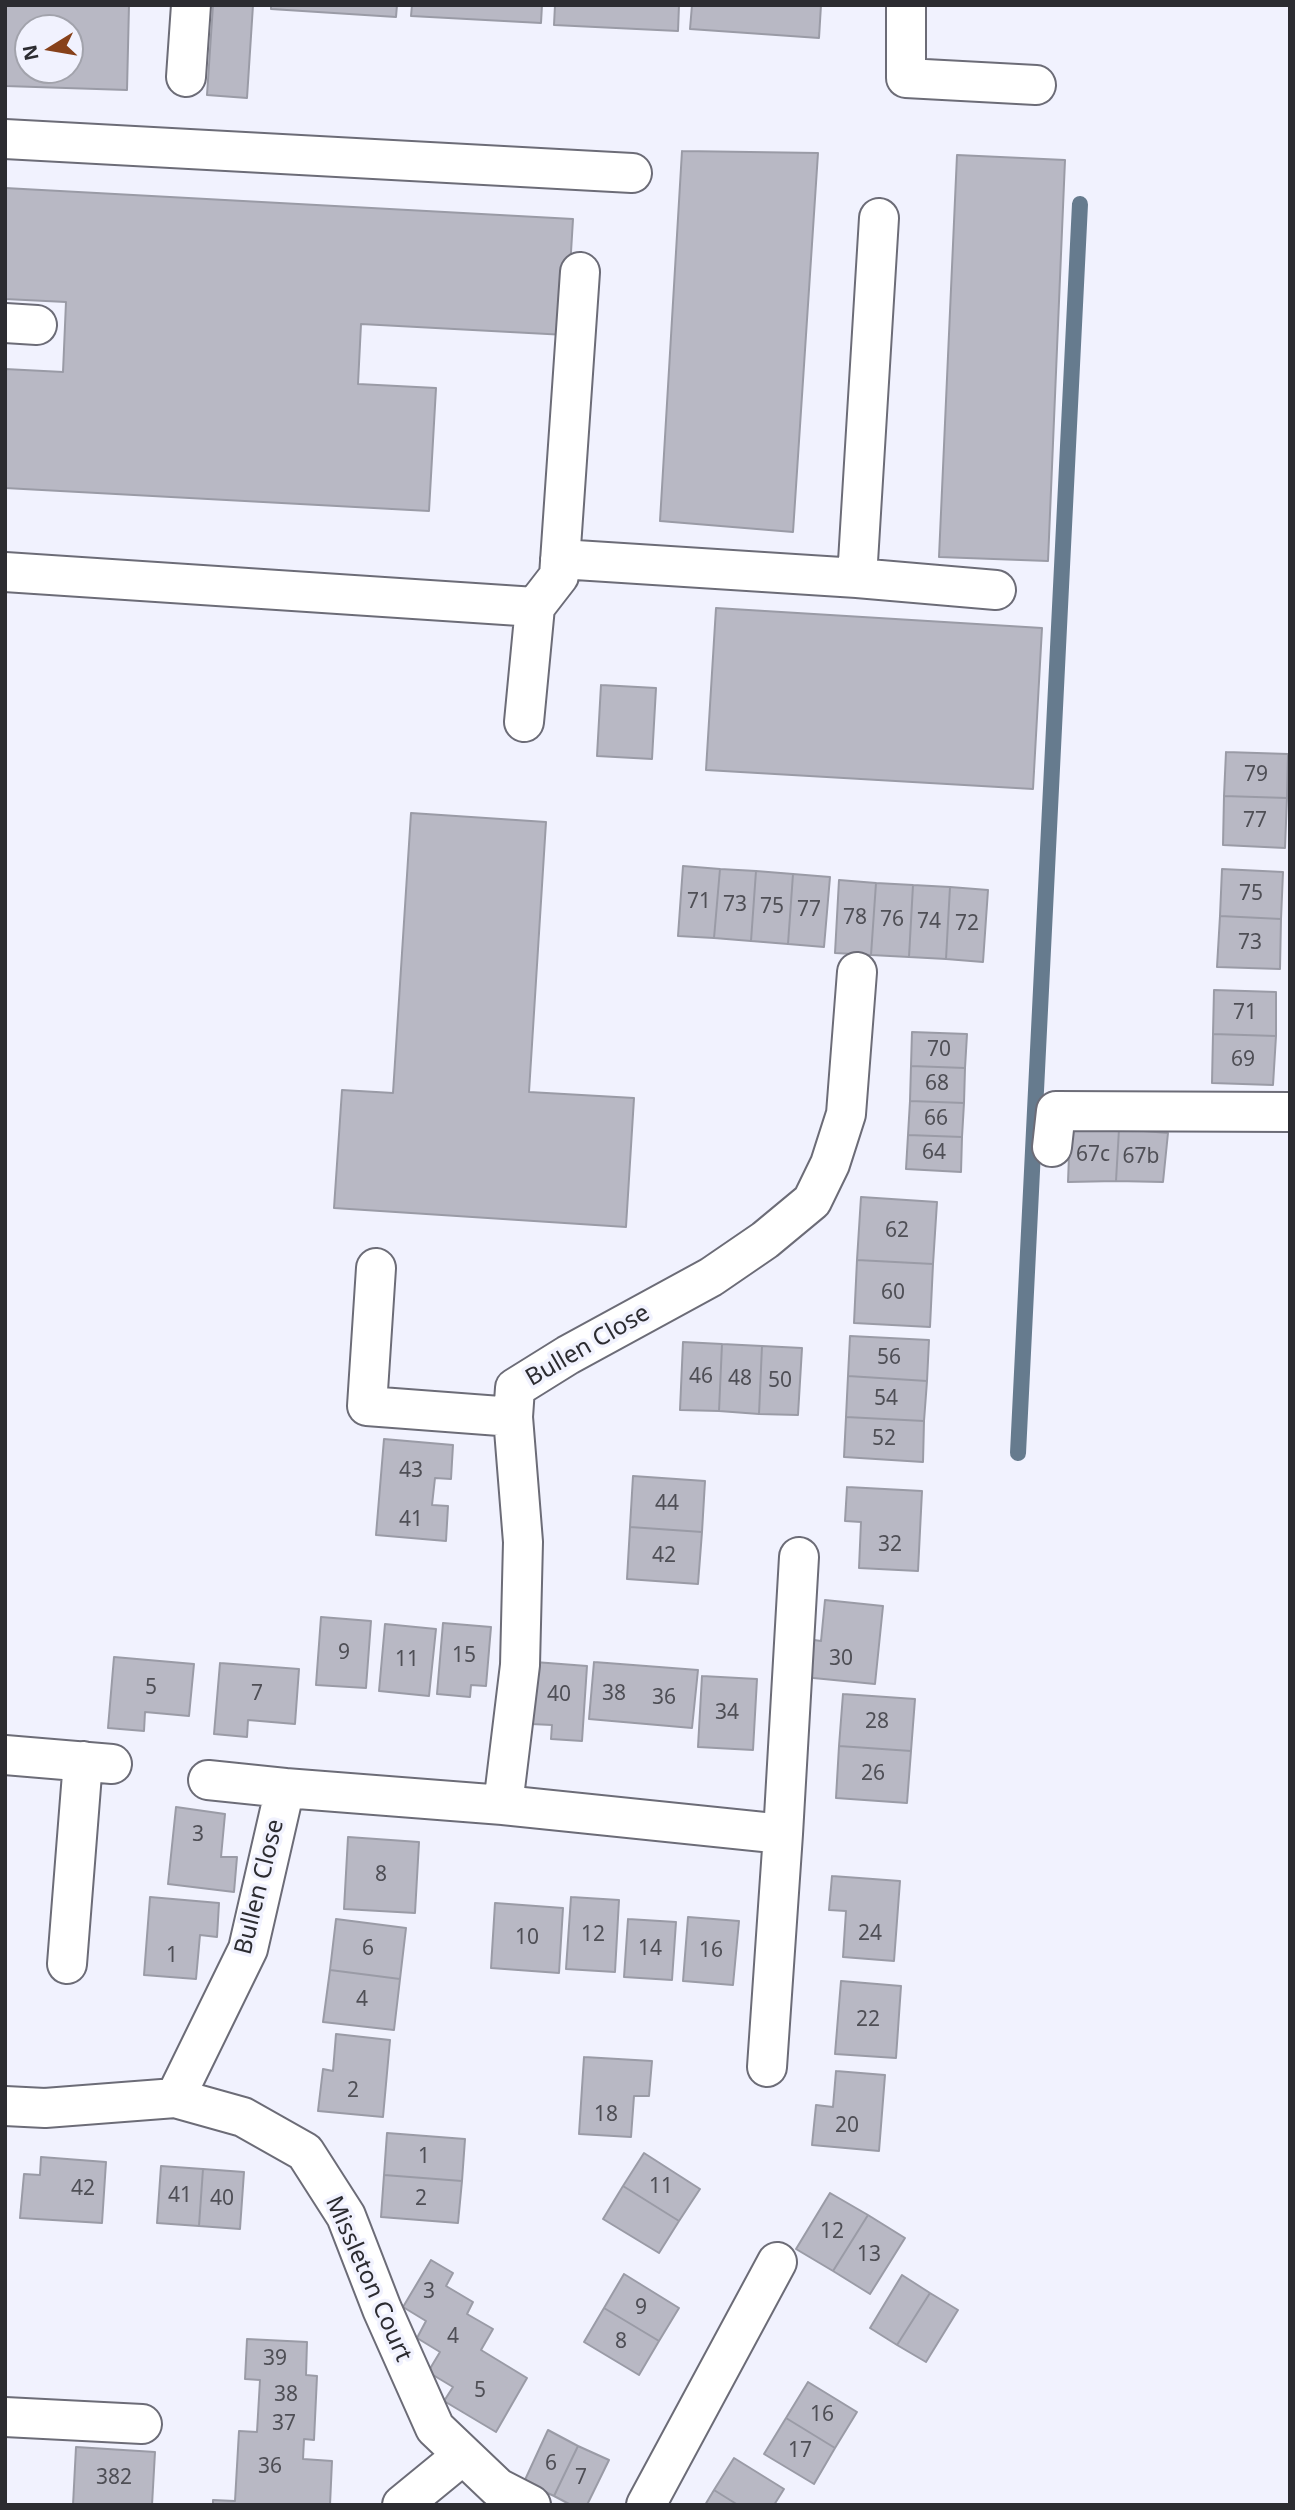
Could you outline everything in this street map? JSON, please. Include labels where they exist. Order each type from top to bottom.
[{"type":"street","points":[[186,77],[191,5]]},
{"type":"street","points":[[906,5],[905,78],[1036,85]]},
{"type":"street","points":[[5,139],[632,173]]},
{"type":"street","points":[[857,578],[879,218]]},
{"type":"street","points":[[524,722],[535,607],[559,576],[580,272]]},
{"type":"street","points":[[560,559],[857,578],[996,590]]},
{"type":"street","points":[[5,572],[535,607]]},
{"type":"street","name":"Bullen Close","points":[[503,1805],[520,1665],[523,1542],[513,1417],[515,1388],[568,1355],[711,1277],[765,1240],[812,1201],[830,1164],[846,1114],[857,972]]},
{"type":"street","points":[[1052,1147],[1056,1111],[1290,1112]]},
{"type":"street","points":[[376,1268],[367,1406],[513,1417]]},
{"type":"street","points":[[767,2067],[799,1557]]},
{"type":"street","points":[[5,1755],[98,1763],[67,1964]]},
{"type":"street","name":"Bullen Close","points":[[208,1780],[503,1805],[783,1834]]},
{"type":"street","name":"Bullen Close","points":[[175,2098],[248,1949],[285,1788]]},
{"type":"street","name":"Missleton Court","points":[[5,2106],[45,2108],[175,2098],[243,2117],[305,2152],[345,2216],[382,2309],[435,2428],[498,2488],[531,2505]]},
{"type":"street","points":[[646,2505],[777,2262]]},
{"type":"street","points":[[5,2417],[142,2424]]},
{"type":"street","points":[[402,2505],[463,2455]]},
{"type":"building","points":[[5,5],[129,5],[127,90],[5,86]]},
{"type":"building","points":[[213,5],[253,5],[247,98],[207,95]]},
{"type":"building","points":[[271,5],[397,5],[396,17],[271,9]]},
{"type":"building","points":[[412,5],[542,5],[541,23],[411,16]]},
{"type":"building","points":[[555,5],[679,5],[678,31],[554,25]]},
{"type":"building","points":[[692,5],[821,5],[819,38],[690,29]]},
{"type":"building","points":[[682,151],[818,153],[793,532],[660,521]]},
{"type":"building","points":[[957,155],[1065,160],[1048,561],[939,557]]},
{"type":"building","points":[[5,188],[573,219],[566,335],[361,324],[358,384],[436,388],[429,511],[5,488],[5,369],[63,372],[66,302],[5,299]]},
{"type":"building","points":[[716,608],[1042,628],[1033,789],[706,770]]},
{"type":"building","points":[[601,685],[656,688],[652,759],[597,756]]},
{"type":"building","points":[[1226,752],[1288,754],[1287,798],[1224,796]]},
{"type":"building","points":[[1224,796],[1287,798],[1285,848],[1223,845]]},
{"type":"building","points":[[411,813],[546,822],[529,1092],[634,1098],[626,1227],[334,1208],[342,1090],[393,1093]]},
{"type":"building","points":[[683,866],[720,869],[714,938],[678,936]]},
{"type":"building","points":[[720,869],[756,871],[751,941],[714,938]]},
{"type":"building","points":[[1222,869],[1283,872],[1281,919],[1220,916]]},
{"type":"building","points":[[756,871],[793,874],[788,944],[751,941]]},
{"type":"building","points":[[793,874],[830,877],[824,947],[788,944]]},
{"type":"building","points":[[839,880],[876,883],[871,955],[835,953]]},
{"type":"building","points":[[876,883],[913,885],[909,957],[871,955]]},
{"type":"building","points":[[913,885],[950,887],[946,959],[909,957]]},
{"type":"building","points":[[950,887],[988,890],[983,962],[946,959]]},
{"type":"building","points":[[1220,916],[1281,919],[1280,969],[1217,967]]},
{"type":"building","points":[[1214,990],[1276,992],[1276,1036],[1213,1034]]},
{"type":"building","points":[[912,1032],[967,1034],[965,1068],[911,1066]]},
{"type":"building","points":[[1213,1034],[1276,1036],[1273,1085],[1212,1083]]},
{"type":"building","points":[[911,1066],[965,1068],[964,1103],[910,1101]]},
{"type":"building","points":[[910,1101],[964,1103],[962,1137],[908,1135]]},
{"type":"building","points":[[1070,1129],[1119,1129],[1116,1181],[1068,1182]]},
{"type":"building","points":[[1119,1129],[1168,1133],[1163,1182],[1116,1181]]},
{"type":"building","points":[[908,1135],[962,1137],[961,1172],[906,1169]]},
{"type":"building","points":[[861,1197],[937,1202],[933,1264],[857,1260]]},
{"type":"building","points":[[857,1260],[933,1264],[930,1327],[854,1323]]},
{"type":"building","points":[[850,1336],[929,1340],[927,1381],[848,1376]]},
{"type":"building","points":[[683,1342],[722,1344],[719,1411],[680,1410]]},
{"type":"building","points":[[722,1344],[762,1346],[759,1414],[719,1411]]},
{"type":"building","points":[[762,1346],[802,1348],[798,1415],[759,1414]]},
{"type":"building","points":[[848,1376],[927,1381],[924,1421],[846,1417]]},
{"type":"building","points":[[846,1417],[924,1421],[923,1462],[844,1457]]},
{"type":"building","points":[[384,1439],[453,1445],[451,1479],[435,1478],[432,1505],[448,1506],[446,1541],[376,1535]]},
{"type":"building","points":[[633,1476],[705,1481],[702,1532],[630,1527]]},
{"type":"building","points":[[847,1487],[922,1491],[918,1571],[859,1568],[861,1522],[845,1521]]},
{"type":"building","points":[[630,1527],[702,1532],[698,1584],[627,1579]]},
{"type":"building","points":[[825,1600],[883,1606],[875,1684],[803,1677],[807,1639],[821,1641]]},
{"type":"building","points":[[321,1617],[371,1621],[366,1688],[316,1685]]},
{"type":"building","points":[[443,1623],[491,1627],[486,1686],[471,1685],[470,1697],[437,1694]]},
{"type":"building","points":[[385,1624],[436,1629],[429,1696],[379,1691]]},
{"type":"building","points":[[114,1657],[194,1664],[189,1716],[145,1712],[144,1731],[108,1728]]},
{"type":"building","points":[[535,1662],[587,1666],[582,1741],[551,1739],[552,1725],[531,1724]]},
{"type":"building","points":[[594,1662],[698,1670],[692,1728],[589,1719]]},
{"type":"building","points":[[220,1663],[299,1669],[295,1724],[248,1720],[247,1737],[214,1734]]},
{"type":"building","points":[[702,1676],[757,1679],[753,1750],[698,1747]]},
{"type":"building","points":[[843,1694],[915,1699],[911,1751],[839,1746]]},
{"type":"building","points":[[839,1746],[911,1751],[907,1803],[836,1798]]},
{"type":"building","points":[[176,1807],[225,1814],[221,1857],[237,1857],[234,1892],[168,1884]]},
{"type":"building","points":[[348,1837],[419,1842],[415,1913],[344,1909]]},
{"type":"building","points":[[832,1876],[900,1881],[894,1961],[843,1957],[846,1911],[829,1910]]},
{"type":"building","points":[[150,1897],[219,1903],[217,1937],[200,1935],[196,1979],[144,1975]]},
{"type":"building","points":[[571,1897],[619,1900],[615,1972],[566,1969]]},
{"type":"building","points":[[495,1903],[563,1908],[559,1973],[491,1968]]},
{"type":"building","points":[[688,1917],[739,1921],[733,1985],[683,1981]]},
{"type":"building","points":[[336,1919],[406,1928],[400,1979],[330,1970]]},
{"type":"building","points":[[628,1919],[676,1922],[672,1980],[624,1977]]},
{"type":"building","points":[[330,1970],[400,1979],[394,2030],[323,2022]]},
{"type":"building","points":[[841,1981],[901,1986],[896,2058],[835,2054]]},
{"type":"building","points":[[336,2034],[390,2040],[383,2117],[318,2111],[323,2069],[333,2071]]},
{"type":"building","points":[[584,2057],[652,2061],[649,2096],[634,2096],[631,2137],[579,2134]]},
{"type":"building","points":[[836,2071],[885,2075],[879,2151],[812,2145],[816,2105],[833,2107]]},
{"type":"building","points":[[387,2133],[465,2139],[462,2181],[384,2175]]},
{"type":"building","points":[[644,2153],[700,2189],[679,2221],[623,2186]]},
{"type":"building","points":[[41,2157],[106,2162],[102,2223],[20,2218],[24,2174],[40,2175]]},
{"type":"building","points":[[161,2166],[203,2169],[199,2226],[157,2223]]},
{"type":"building","points":[[203,2169],[244,2172],[240,2229],[199,2226]]},
{"type":"building","points":[[384,2175],[462,2181],[458,2223],[381,2217]]},
{"type":"building","points":[[623,2186],[679,2221],[659,2253],[603,2219]]},
{"type":"building","points":[[830,2193],[868,2215],[833,2271],[796,2249]]},
{"type":"building","points":[[868,2215],[905,2238],[870,2294],[833,2271]]},
{"type":"building","points":[[431,2260],[453,2273],[446,2286],[473,2302],[467,2314],[493,2329],[481,2350],[527,2378],[496,2432],[444,2401],[453,2387],[428,2372],[440,2352],[417,2338],[426,2321],[403,2307]]},
{"type":"building","points":[[624,2274],[679,2308],[659,2341],[604,2308]]},
{"type":"building","points":[[902,2275],[930,2293],[897,2345],[870,2328]]},
{"type":"building","points":[[930,2293],[958,2310],[926,2362],[897,2345]]},
{"type":"building","points":[[604,2308],[659,2341],[639,2375],[584,2342]]},
{"type":"building","points":[[247,2339],[307,2342],[306,2375],[317,2376],[314,2440],[304,2439],[303,2459],[332,2461],[330,2505],[213,2505],[213,2500],[235,2501],[239,2431],[257,2432],[260,2380],[245,2379]]},
{"type":"building","points":[[808,2382],[857,2412],[835,2448],[786,2418]]},
{"type":"building","points":[[786,2418],[835,2448],[814,2484],[764,2454]]},
{"type":"building","points":[[548,2430],[578,2446],[554,2496],[524,2482]]},
{"type":"building","points":[[578,2446],[609,2460],[587,2505],[571,2505],[554,2496]]},
{"type":"building","points":[[76,2447],[155,2452],[152,2505],[73,2505]]},
{"type":"building","points":[[734,2458],[784,2489],[774,2505],[738,2505],[714,2490]]},
{"type":"building","points":[[714,2490],[738,2505],[705,2505]]},
{"type":"waterway","points":[[1018,1453],[1080,204]]}]
